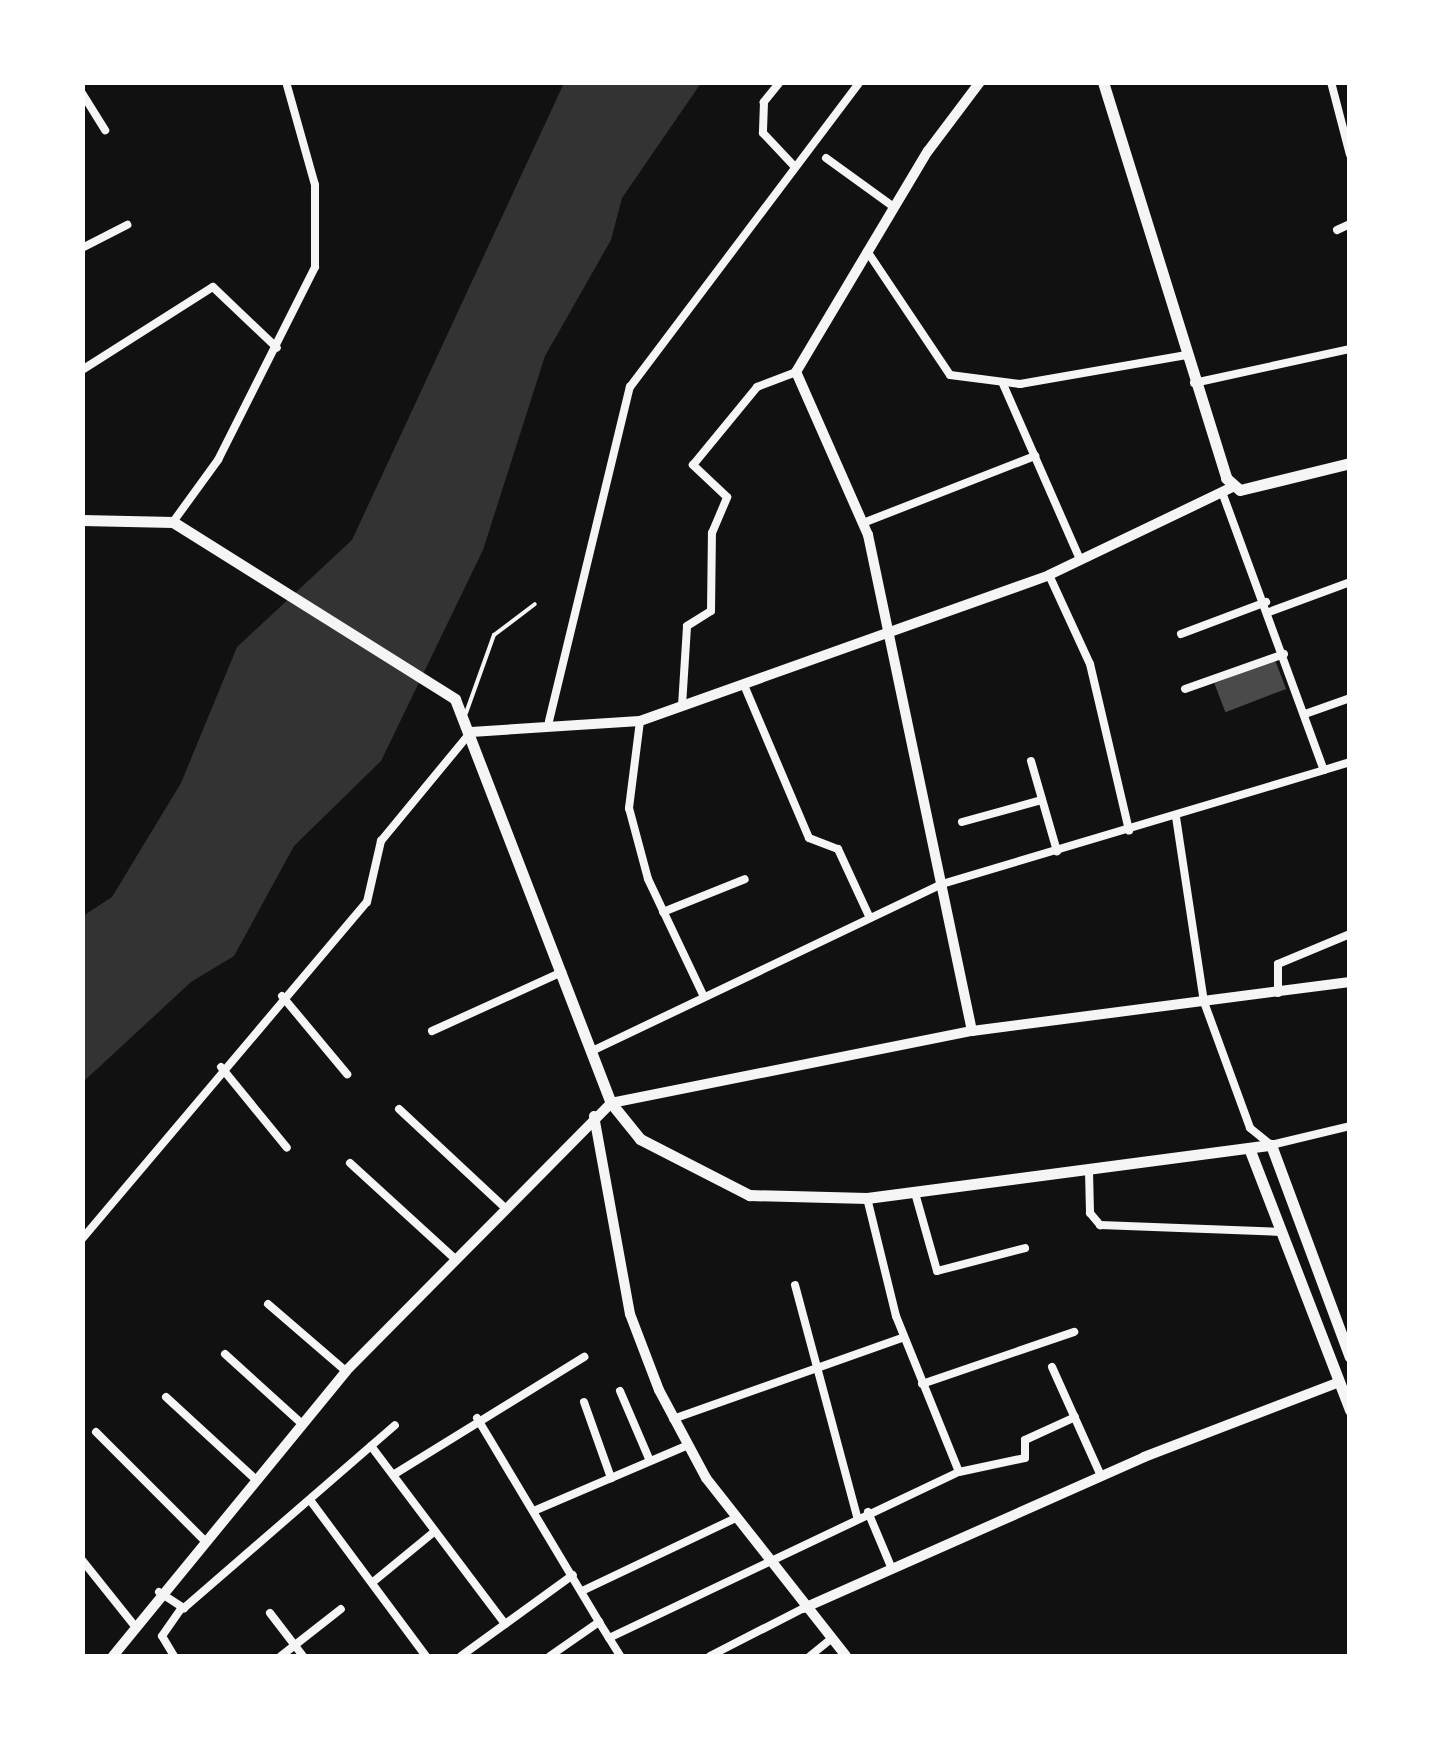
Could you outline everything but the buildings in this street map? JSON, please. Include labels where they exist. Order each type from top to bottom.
[{"type":"main road","points":[[1103,82],[1227,490],[1350,462]]},
{"type":"main road","points":[[88,521],[173,522],[455,699],[471,732],[611,1103],[640,1139],[726,1188],[867,1198],[1271,1145],[1350,1357]]},
{"type":"main road","points":[[1248,1148],[1350,1410]]},
{"type":"street","points":[[173,522],[277,348],[318,249],[315,184],[286,82]]},
{"type":"street","points":[[780,82],[764,102],[763,132],[794,166]]},
{"type":"street","points":[[549,721],[630,387],[860,82]]},
{"type":"street","points":[[682,706],[687,626],[711,611],[712,532],[727,497],[693,466],[758,387],[796,372],[866,251],[980,82]]},
{"type":"street","points":[[1331,82],[1350,155]]},
{"type":"street","points":[[82,94],[105,130]]},
{"type":"street","points":[[826,158],[894,207]]},
{"type":"street","points":[[83,246],[126,224]]},
{"type":"street","points":[[1338,230],[1350,224]]},
{"type":"street","points":[[866,251],[940,370],[1004,384],[1186,355]]},
{"type":"street","points":[[82,370],[212,287],[277,348]]},
{"type":"street","points":[[1194,383],[1350,348]]},
{"type":"street","points":[[796,372],[863,523],[972,1030]]},
{"type":"street","points":[[1004,384],[1080,559]]},
{"type":"street","points":[[863,523],[1035,456]]},
{"type":"street","points":[[82,1240],[221,1067],[367,902],[381,841],[471,732],[549,721],[640,721],[1048,575],[1227,490],[1324,770]]},
{"type":"street","points":[[82,531],[88,521]]},
{"type":"street","points":[[1048,575],[1090,664],[1129,830]]},
{"type":"street","points":[[1181,634],[1350,582]]},
{"type":"street","points":[[1185,690],[1284,654]]},
{"type":"street","points":[[744,686],[809,838],[838,850],[868,916]]},
{"type":"street","points":[[1304,714],[1350,698]]},
{"type":"street","points":[[640,721],[629,808],[662,912],[704,995]]},
{"type":"street","points":[[1031,762],[1058,851]]},
{"type":"street","points":[[592,1051],[942,884],[1350,762]]},
{"type":"street","points":[[962,822],[1042,800]]},
{"type":"street","points":[[1176,816],[1204,1002],[1250,1128],[1248,1148]]},
{"type":"street","points":[[662,912],[745,879]]},
{"type":"street","points":[[1278,993],[1278,964],[1350,934]]},
{"type":"street","points":[[432,1031],[562,972]]},
{"type":"street","points":[[113,1656],[133,1624],[202,1538],[346,1371],[611,1103],[972,1030],[1350,982]]},
{"type":"street","points":[[282,996],[348,1074]]},
{"type":"street","points":[[221,1067],[287,1148]]},
{"type":"street","points":[[398,1109],[505,1208]]},
{"type":"street","points":[[594,1116],[630,1314],[673,1419],[686,1446],[736,1518],[846,1656]]},
{"type":"street","points":[[1250,1128],[1271,1145],[1350,1126]]},
{"type":"street","points":[[350,1163],[455,1259]]},
{"type":"street","points":[[1089,1171],[1090,1213],[1100,1225],[1281,1232]]},
{"type":"street","points":[[915,1193],[937,1272],[1024,1248]]},
{"type":"street","points":[[867,1198],[904,1337],[958,1472]]},
{"type":"street","points":[[795,1285],[857,1516]]},
{"type":"street","points":[[268,1304],[346,1371]]},
{"type":"street","points":[[922,1384],[1074,1332]]},
{"type":"street","points":[[673,1419],[904,1337]]},
{"type":"street","points":[[225,1354],[302,1423]]},
{"type":"street","points":[[393,1475],[477,1418],[584,1358]]},
{"type":"street","points":[[1052,1367],[1101,1476]]},
{"type":"street","points":[[710,1656],[804,1608],[1101,1476],[1339,1382]]},
{"type":"street","points":[[620,1391],[650,1461]]},
{"type":"street","points":[[166,1397],[254,1478]]},
{"type":"street","points":[[584,1402],[611,1478]]},
{"type":"street","points":[[609,1638],[766,1558],[958,1472],[1025,1458],[1025,1440],[1074,1417]]},
{"type":"street","points":[[477,1418],[536,1510],[620,1656]]},
{"type":"street","points":[[174,1656],[162,1636],[180,1610],[395,1425]]},
{"type":"street","points":[[96,1432],[202,1538]]},
{"type":"street","points":[[371,1446],[505,1624]]},
{"type":"street","points":[[536,1510],[686,1446]]},
{"type":"street","points":[[310,1500],[426,1656]]},
{"type":"street","points":[[868,1512],[892,1570]]},
{"type":"street","points":[[582,1591],[736,1518]]},
{"type":"street","points":[[373,1582],[435,1530]]},
{"type":"street","points":[[82,1560],[133,1624]]},
{"type":"street","points":[[461,1656],[573,1575]]},
{"type":"street","points":[[159,1592],[180,1610]]},
{"type":"street","points":[[281,1656],[341,1609]]},
{"type":"street","points":[[270,1614],[303,1656]]},
{"type":"street","points":[[550,1656],[599,1622]]},
{"type":"street","points":[[810,1656],[831,1639]]},
{"type":"lane","points":[[464,718],[494,635],[535,604]]},
{"type":"shaded area","points":[[564,83],[701,83],[622,198],[611,240],[545,356],[483,550],[381,761],[294,846],[234,956],[191,982],[83,1082],[83,916],[112,897],[181,783],[237,647],[352,540]]}]
